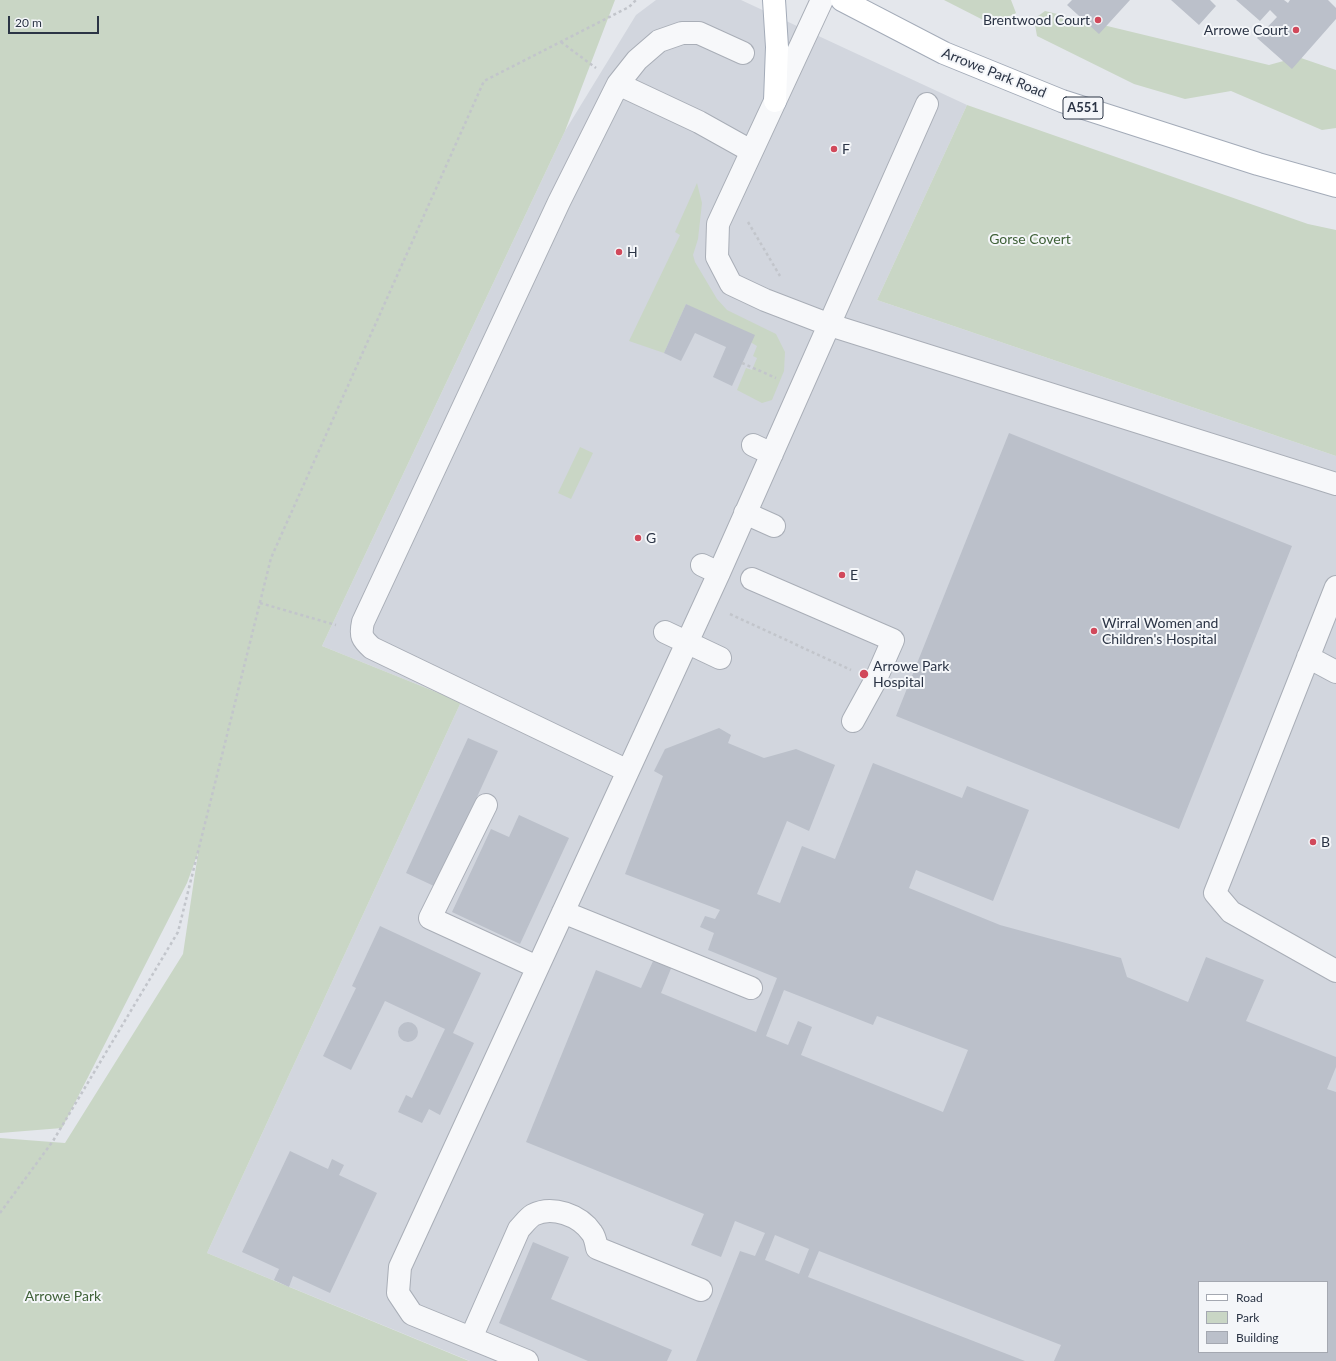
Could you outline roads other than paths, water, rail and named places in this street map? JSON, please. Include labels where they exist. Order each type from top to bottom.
[{"type":"main road","points":[[774,0],[777,47],[775,101]]},
{"type":"main road","name":"Arrowe Park Road","points":[[842,0],[944,53],[1062,101],[1258,164],[1336,186]]},
{"type":"street","points":[[822,0],[718,224],[717,257],[731,284],[765,300],[830,324],[1336,484]]},
{"type":"street","points":[[628,771],[372,648],[364,641],[360,632],[363,622],[559,202],[618,84],[637,60],[659,41],[682,33],[699,33],[743,53]]},
{"type":"street","points":[[618,84],[699,122],[751,151]]},
{"type":"street","points":[[527,1361],[412,1314],[398,1293],[400,1268],[704,603],[710,569],[745,513],[762,449],[801,389],[927,104]]},
{"type":"street","points":[[745,513],[774,526]]},
{"type":"street","points":[[752,579],[893,640],[875,681],[853,721]]},
{"type":"street","points":[[1336,587],[1215,893],[1231,912],[1336,971]]},
{"type":"street","points":[[665,632],[720,658]]},
{"type":"street","points":[[1308,657],[1336,672]]},
{"type":"street","points":[[486,805],[430,918],[537,967]]},
{"type":"street","points":[[563,912],[751,988]]},
{"type":"street","points":[[471,1338],[519,1229],[532,1216],[550,1211],[567,1214],[584,1224],[593,1234],[597,1248],[701,1290]]},
{"type":"place","name":"Brentwood Court","points":[[1098,20]]},
{"type":"place","name":"Arrowe Court","points":[[1296,30]]},
{"type":"place","name":"F","points":[[834,149]]},
{"type":"place","name":"H","points":[[619,252]]},
{"type":"place","name":"G","points":[[638,538]]},
{"type":"place","name":"E","points":[[842,575]]},
{"type":"place","name":"Wirral Women and Children's Hospital","points":[[1094,631]]},
{"type":"place","name":"Arrowe Park Hospital","points":[[864,674]]},
{"type":"place","name":"B","points":[[1313,842]]},
{"type":"park label","name":"Gorse Covert","points":[[1030,239]]},
{"type":"park label","name":"Arrowe Park","points":[[63,1296]]}]
